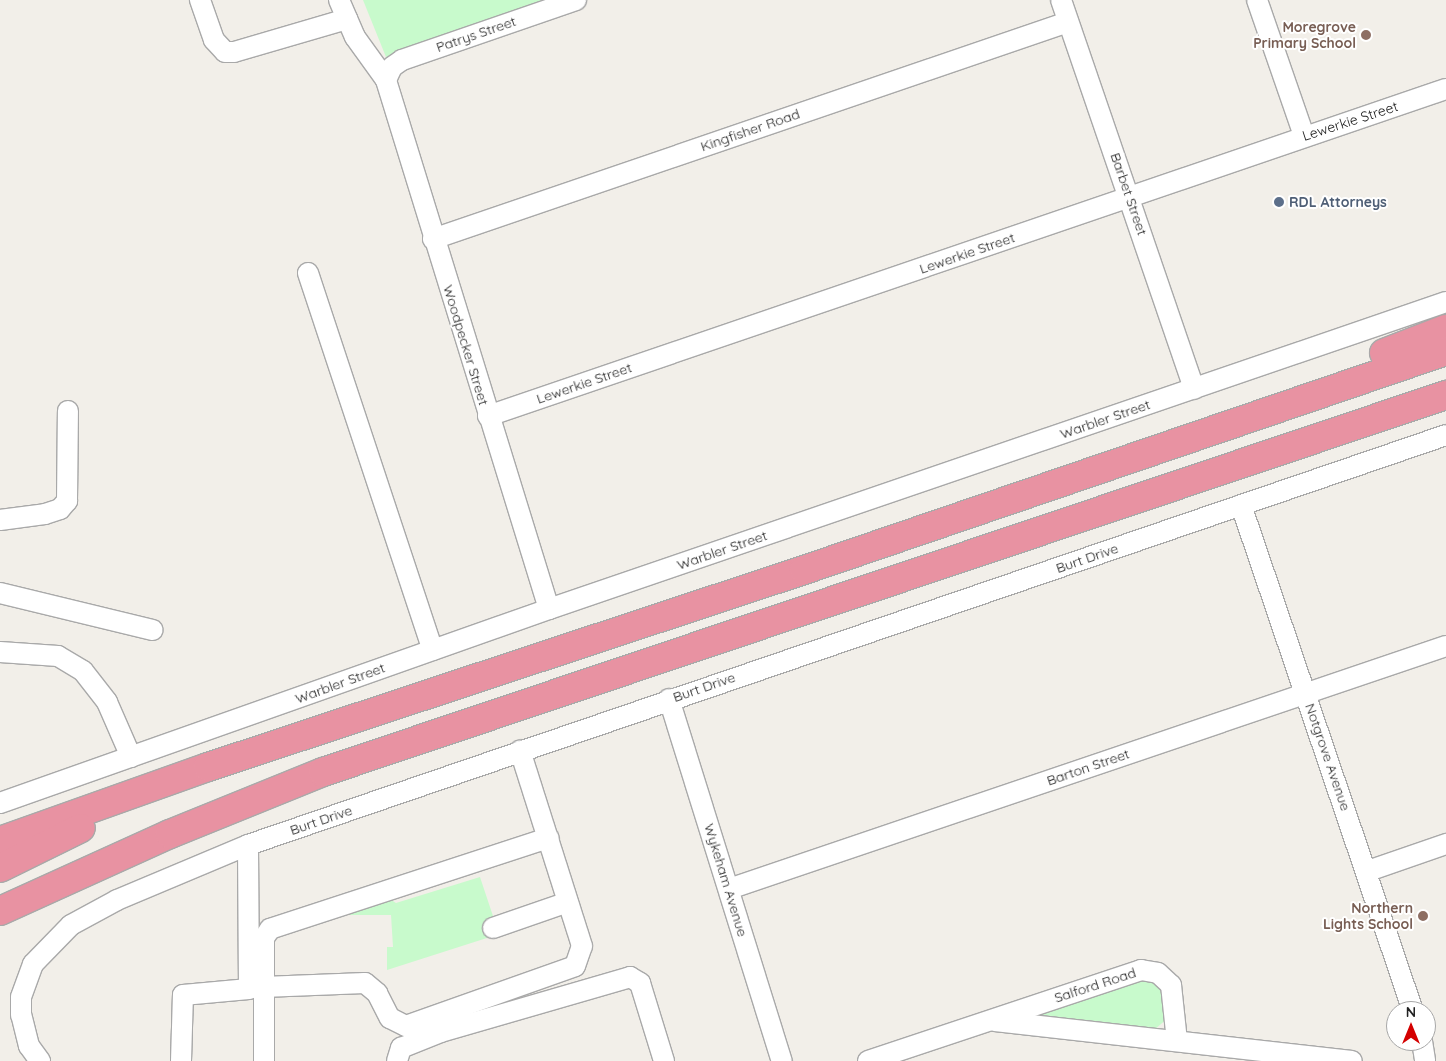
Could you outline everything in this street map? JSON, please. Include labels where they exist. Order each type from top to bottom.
[{"type":"highway","points":[[1145,453],[1446,329]]},
{"type":"highway","points":[[0,841],[208,767],[1446,351]]},
{"type":"highway","points":[[0,911],[105,862],[323,772],[1446,395]]},
{"type":"highway","points":[[0,868],[208,767]]},
{"type":"highway","points":[[0,919],[105,862]]},
{"type":"street","points":[[200,0],[214,40],[225,52],[234,52],[347,18]]},
{"type":"street","points":[[339,0],[368,57],[386,80]]},
{"type":"street","name":"Patrys Street","points":[[386,80],[392,67],[402,60],[576,0]]},
{"type":"street","name":"Barbet Street","points":[[1061,0],[1194,389]]},
{"type":"street","points":[[1258,0],[1304,136]]},
{"type":"street","name":"Kingfisher Road","points":[[433,239],[1068,22]]},
{"type":"street","name":"Woodpecker Street","points":[[386,80],[433,239],[549,609]]},
{"type":"street","name":"Lewerkie Street","points":[[488,416],[1446,89]]},
{"type":"street","points":[[308,273],[433,650]]},
{"type":"street","name":"Warbler Street","points":[[0,803],[549,609],[1446,302]]},
{"type":"street","points":[[0,520],[45,514],[60,509],[67,501],[68,411]]},
{"type":"street","name":"Burt Drive","points":[[40,1061],[29,1046],[21,1015],[21,997],[33,964],[71,925],[117,900],[248,846],[669,699],[1446,434]]},
{"type":"street","name":"Notgrove Avenue","points":[[1241,505],[1368,871],[1410,1001]]},
{"type":"street","points":[[0,593],[153,630]]},
{"type":"street","name":"Barton Street","points":[[729,889],[1446,646]]},
{"type":"street","points":[[0,652],[58,656],[82,671],[107,702],[131,757]]},
{"type":"street","name":"Wykeham Avenue","points":[[669,699],[782,1061]]},
{"type":"street","points":[[264,987],[365,983],[377,993],[390,1018],[406,1026],[575,966],[582,946],[520,751]]},
{"type":"street","points":[[264,1061],[264,938],[274,927],[548,838]]},
{"type":"street","points":[[1368,871],[1446,844]]},
{"type":"street","points":[[181,1061],[183,995],[249,989],[248,846]]},
{"type":"street","points":[[493,928],[568,902]]},
{"type":"street","name":"Salford Road","points":[[868,1061],[1132,972],[1150,970],[1171,985],[1177,1041]]},
{"type":"street","points":[[397,1061],[402,1048],[441,1032],[630,976],[640,983],[664,1061]]},
{"type":"street","name":"Salford Road","points":[[990,1020],[1352,1061]]},
{"type":"green space","points":[[363,0],[553,0],[386,57]]},
{"type":"green space","points":[[480,877],[493,916],[485,921],[490,937],[387,970],[387,947],[393,947],[391,915],[333,915],[388,898],[396,903]]},
{"type":"green space","points":[[1139,977],[1161,983],[1168,1018],[1154,1030],[1029,1014]]},
{"type":"place","name":"Moregrove Primary School","points":[[1366,35]]},
{"type":"place","name":"RDL Attorneys","points":[[1279,202]]},
{"type":"place","name":"Northern Lights School","points":[[1423,916]]}]
